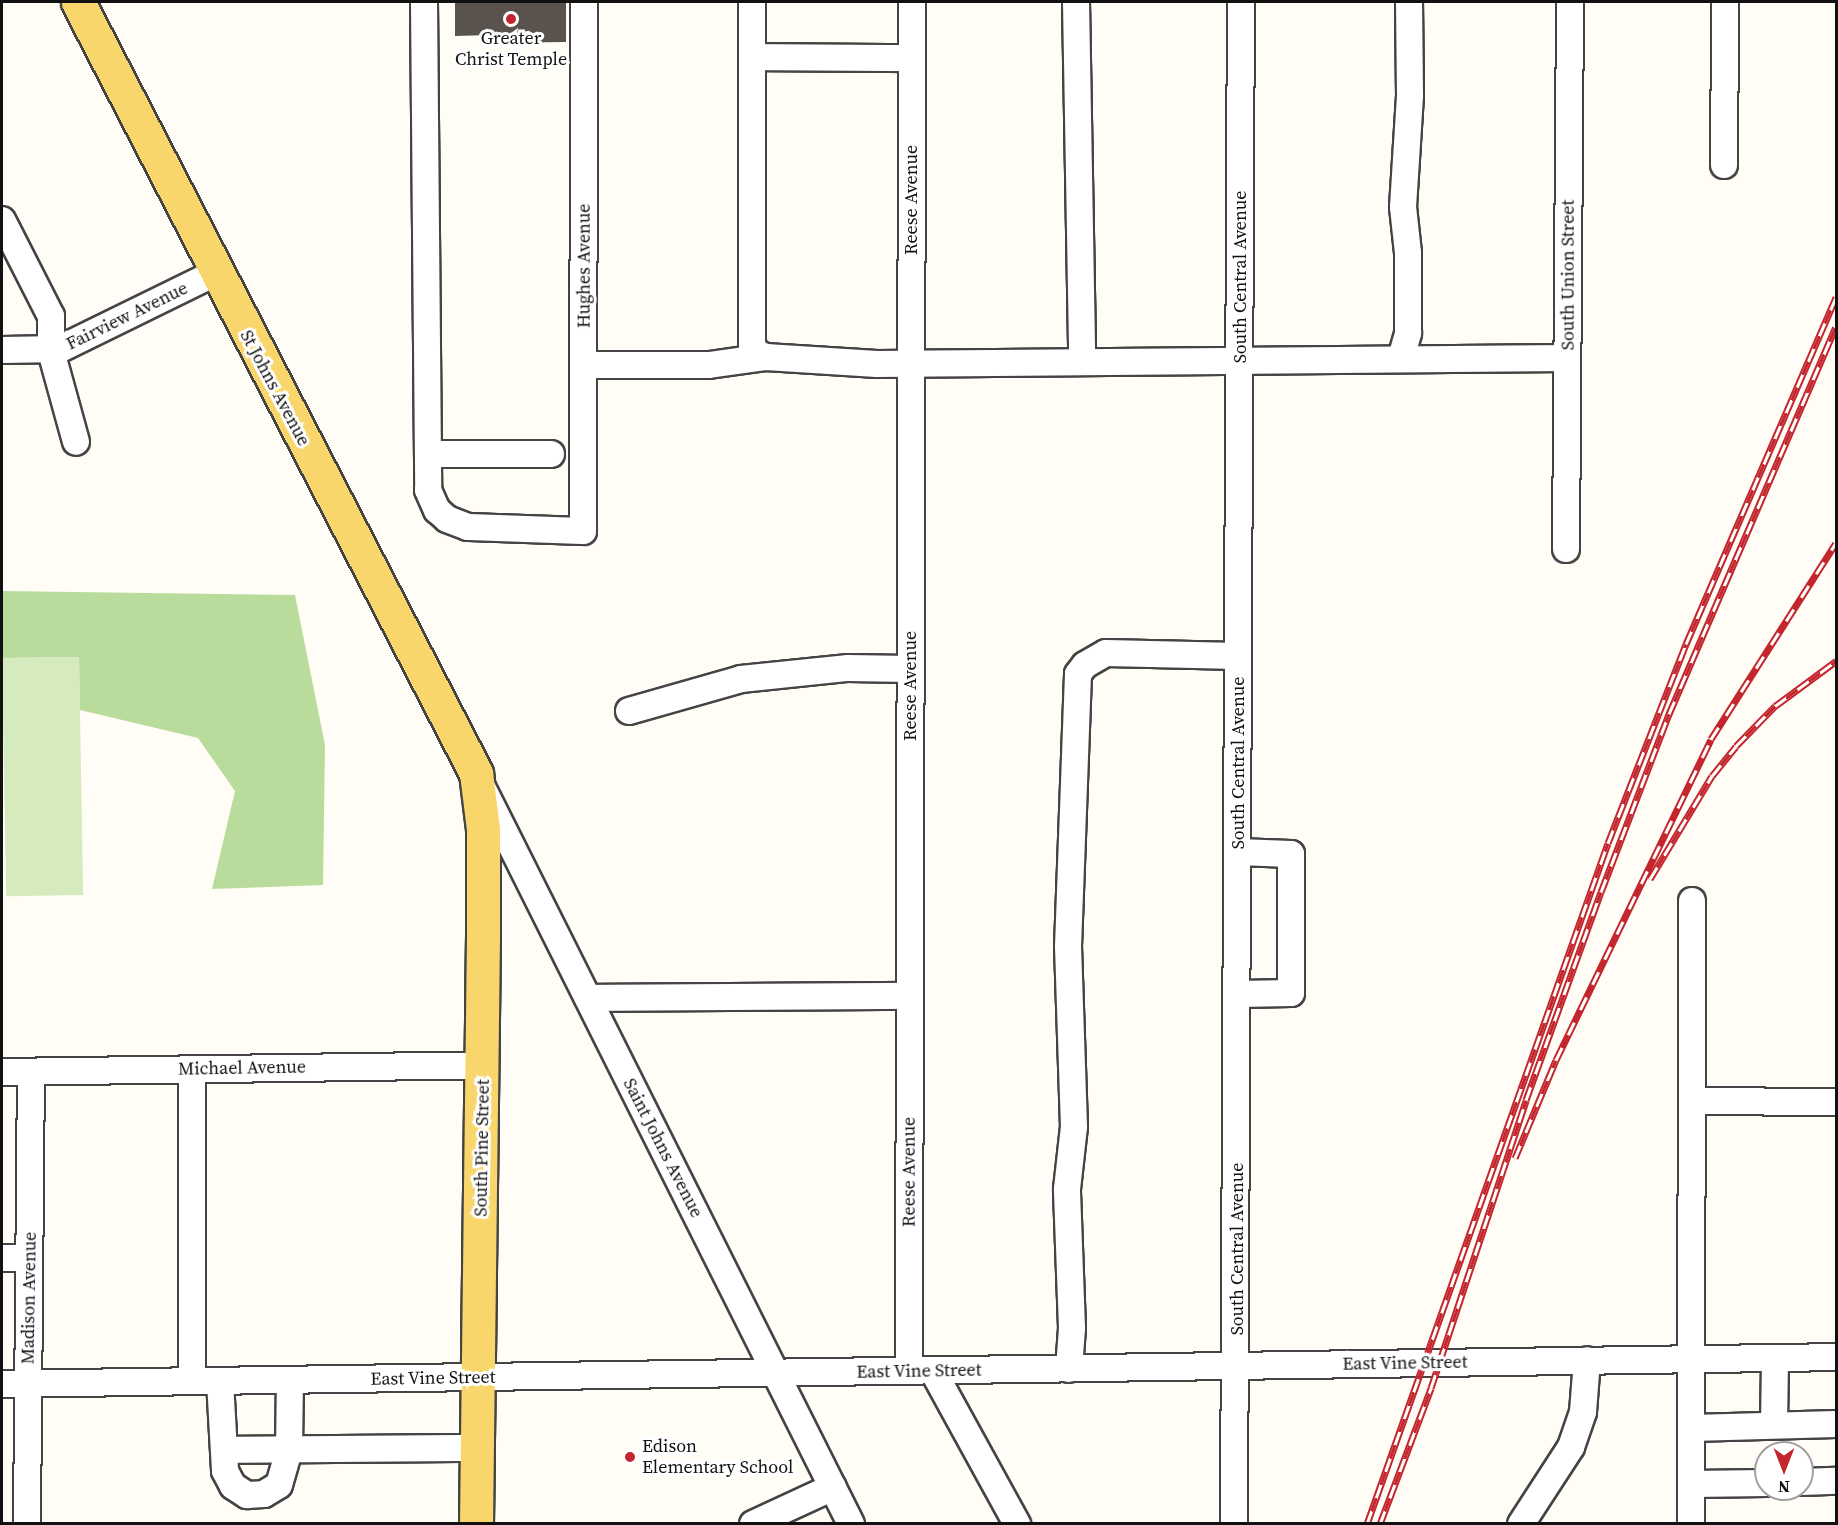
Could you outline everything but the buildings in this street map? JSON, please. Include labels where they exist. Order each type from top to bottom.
[{"type":"main road","name":"St Johns Avenue","points":[[78,2],[214,273],[476,773]]},
{"type":"main road","name":"South Pine Street","points":[[476,773],[483,829],[483,1065],[476,1524]]},
{"type":"street","points":[[424,2],[428,453],[551,453]]},
{"type":"street","name":"Hughes Avenue","points":[[428,453],[428,490],[437,510],[447,519],[468,527],[583,531],[584,2]]},
{"type":"street","points":[[752,2],[754,57],[752,344],[756,353],[766,357]]},
{"type":"street","name":"Reese Avenue","points":[[912,2],[909,996],[921,1371]]},
{"type":"street","points":[[1076,2],[1082,362]]},
{"type":"street","name":"South Central Avenue","points":[[1234,1524],[1237,1366],[1241,2]]},
{"type":"street","points":[[1401,358],[1408,333],[1408,253],[1403,207],[1410,96],[1409,2]]},
{"type":"street","name":"South Union Street","points":[[1566,549],[1570,2]]},
{"type":"street","points":[[1724,165],[1725,2]]},
{"type":"street","points":[[754,57],[912,58]]},
{"type":"street","points":[[2,220],[51,316],[51,351],[76,442]]},
{"type":"street","name":"Fairview Avenue","points":[[2,350],[51,351],[91,336],[214,273]]},
{"type":"street","points":[[584,366],[709,364],[766,357],[911,363],[1567,358]]},
{"type":"street","points":[[1069,1369],[1072,1328],[1067,1189],[1074,1127],[1068,946],[1078,674],[1084,665],[1106,653],[1238,656]]},
{"type":"street","points":[[629,711],[741,679],[848,668],[910,669]]},
{"type":"street","name":"Saint Johns Avenue","points":[[476,773],[851,1524]]},
{"type":"street","points":[[1238,852],[1291,854],[1291,993],[1238,994]]},
{"type":"street","points":[[1691,1524],[1692,901]]},
{"type":"street","points":[[588,998],[909,996]]},
{"type":"street","name":"Michael Avenue","points":[[2,1072],[483,1065]]},
{"type":"street","points":[[192,1069],[192,1381]]},
{"type":"street","name":"Madison Avenue","points":[[27,1524],[31,1072]]},
{"type":"street","points":[[1692,1101],[1836,1102]]},
{"type":"street","points":[[2,1258],[29,1258]]},
{"type":"street","name":"East Vine Street","points":[[2,1383],[1836,1357]]},
{"type":"street","points":[[1774,1358],[1774,1425]]},
{"type":"street","points":[[1521,1524],[1571,1447],[1583,1412],[1587,1360]]},
{"type":"street","points":[[921,1371],[1017,1524]]},
{"type":"street","points":[[220,1381],[225,1471],[233,1486],[247,1496],[264,1494],[279,1485],[289,1450],[290,1380]]},
{"type":"street","points":[[1692,1428],[1836,1424]]},
{"type":"street","points":[[224,1450],[477,1448]]},
{"type":"street","points":[[1814,1482],[1836,1481]]},
{"type":"street","points":[[1692,1484],[1754,1482]]},
{"type":"street","points":[[754,1523],[833,1487]]},
{"type":"green space","points":[[2,591],[295,595],[325,745],[323,885],[212,889],[235,791],[198,738],[80,710],[79,657],[2,658]]},
{"type":"green space","points":[[79,657],[83,895],[6,896],[2,658]]},
{"type":"railway","points":[[1367,1524],[1608,843],[1686,644],[1836,297]]},
{"type":"railway","points":[[1380,1524],[1431,1388],[1526,1100],[1601,892],[1669,714],[1836,327]]},
{"type":"railway","points":[[1515,1158],[1556,1060],[1711,739],[1836,543]]},
{"type":"railway","points":[[1650,879],[1712,776],[1736,746],[1775,706],[1836,661]]},
{"type":"place","name":"Greater Christ Temple","points":[[511,19]]},
{"type":"place","name":"Edison Elementary School","points":[[630,1457]]}]
